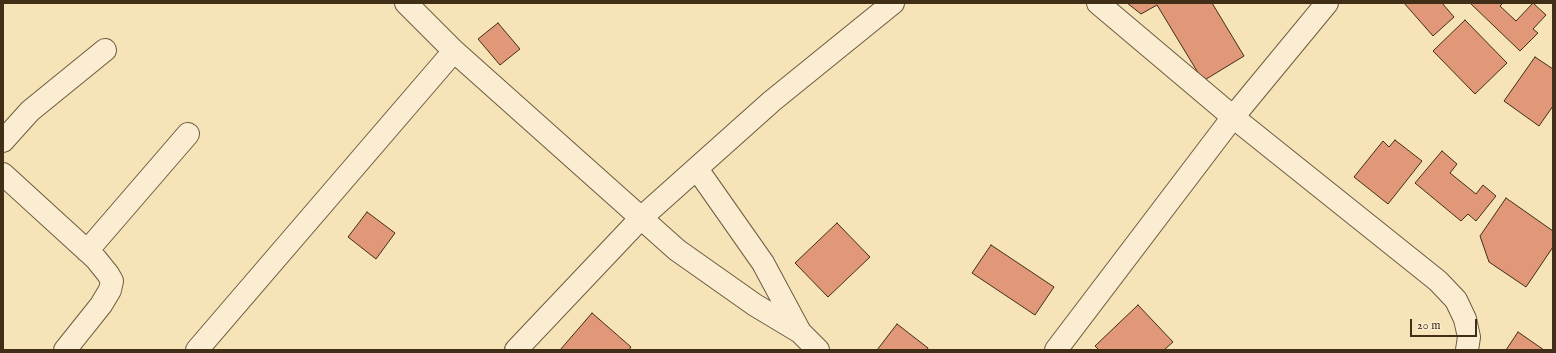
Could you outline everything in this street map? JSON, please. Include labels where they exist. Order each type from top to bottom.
[{"type":"street","points":[[406,3],[454,51],[641,218],[706,272],[755,305],[800,332],[818,350]]},
{"type":"street","points":[[516,350],[641,218],[772,101],[893,3]]},
{"type":"street","points":[[1098,3],[1233,117],[1438,281],[1456,300],[1465,319],[1469,337],[1467,350]]},
{"type":"street","points":[[1056,350],[1233,117],[1327,3]]},
{"type":"street","points":[[3,141],[30,111],[104,50]]},
{"type":"street","points":[[197,350],[454,51]]},
{"type":"street","points":[[87,251],[188,134]]},
{"type":"street","points":[[697,169],[763,262],[800,332]]},
{"type":"street","points":[[3,174],[87,251],[108,274],[112,281],[110,290],[65,350]]},
{"type":"building","points":[[1127,3],[1212,3],[1244,56],[1203,81],[1157,5],[1141,14]]},
{"type":"building","points":[[1404,3],[1442,3],[1454,17],[1433,36]]},
{"type":"building","points":[[1470,3],[1503,3],[1500,6],[1516,21],[1533,3],[1546,15],[1533,29],[1538,33],[1520,51]]},
{"type":"building","points":[[1465,20],[1507,63],[1475,94],[1433,51]]},
{"type":"building","points":[[498,23],[520,49],[500,65],[478,39]]},
{"type":"building","points":[[1535,57],[1553,69],[1553,106],[1539,126],[1504,101]]},
{"type":"building","points":[[1395,140],[1422,161],[1388,204],[1354,177],[1383,141],[1389,147]]},
{"type":"building","points":[[1442,151],[1457,164],[1450,173],[1476,194],[1483,185],[1496,196],[1476,221],[1468,214],[1461,221],[1415,183]]},
{"type":"building","points":[[1506,198],[1553,231],[1553,247],[1526,287],[1489,262],[1480,236]]},
{"type":"building","points":[[367,212],[395,233],[376,259],[348,237]]},
{"type":"building","points":[[837,223],[870,257],[828,297],[795,263]]},
{"type":"building","points":[[991,245],[1054,287],[1035,315],[972,273]]},
{"type":"building","points":[[1138,305],[1173,342],[1164,350],[1099,350],[1095,346]]},
{"type":"building","points":[[592,313],[631,347],[629,350],[560,350]]},
{"type":"building","points":[[897,324],[928,348],[927,350],[877,350]]},
{"type":"building","points":[[1518,332],[1544,350],[1506,350]]}]
